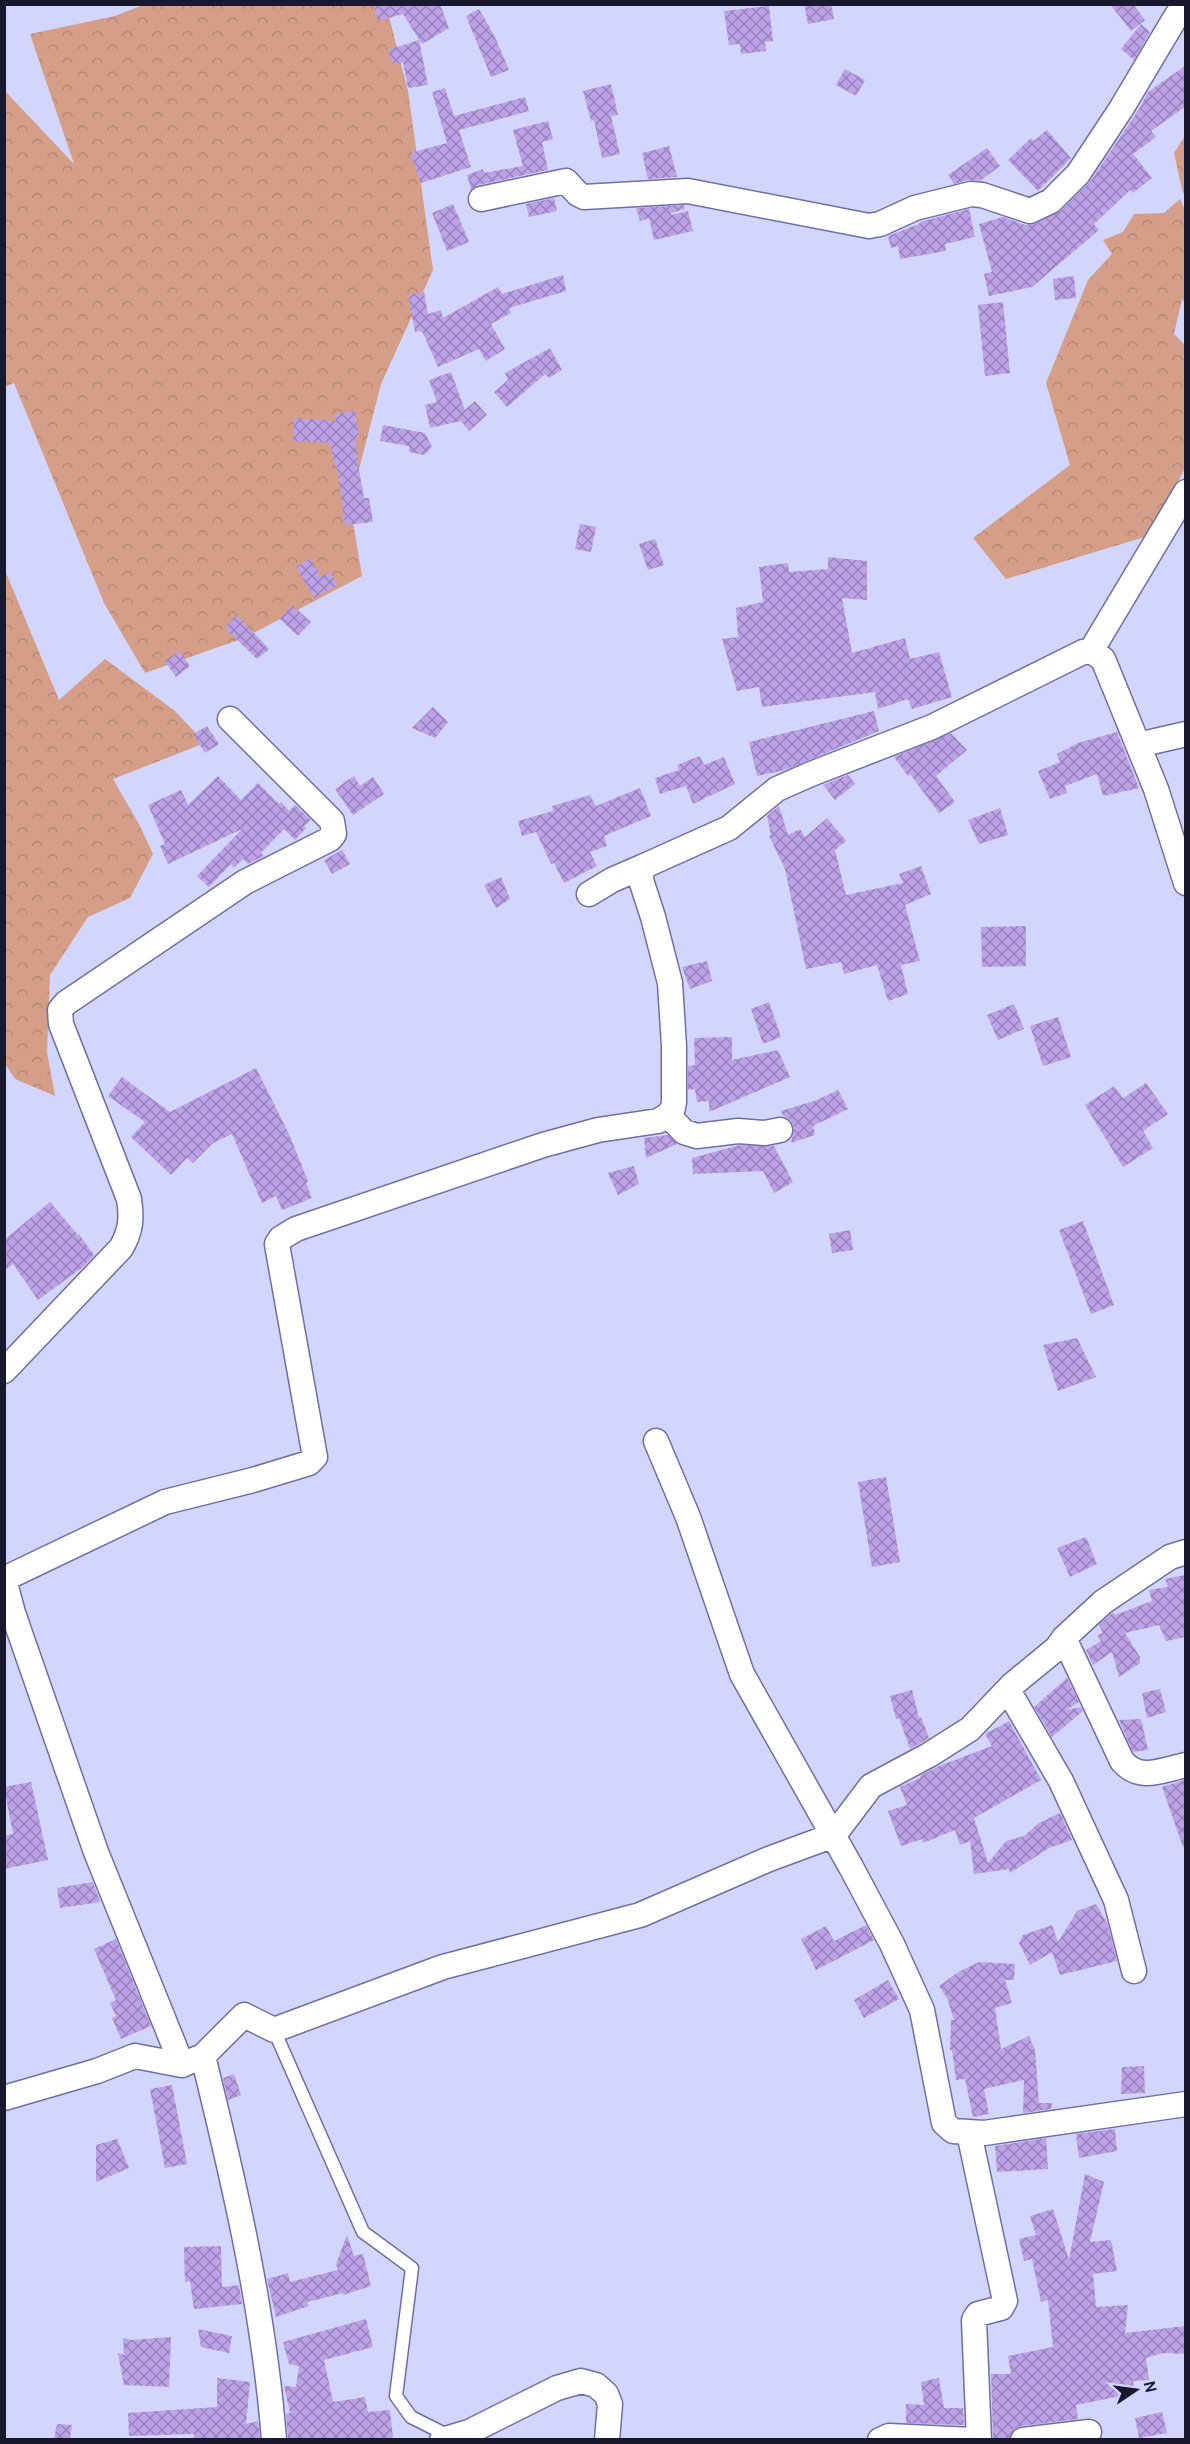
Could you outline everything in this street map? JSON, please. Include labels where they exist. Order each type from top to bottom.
[{"type":"street","points":[[481,199],[562,181],[570,183],[581,197],[688,191],[859,225],[880,224],[915,208],[971,194],[982,195],[1030,211],[1052,201],[1078,174],[1177,15],[1185,10]]},
{"type":"street","points":[[1091,651],[1185,492]]},
{"type":"street","points":[[589,894],[612,880],[729,828],[777,789],[932,728],[1083,652],[1091,651],[1103,659],[1156,789],[1185,883]]},
{"type":"street","points":[[4,1371],[121,1248],[130,1234],[132,1216],[129,1199],[61,1024],[60,1010],[66,1003],[245,882],[330,839],[334,834],[335,827],[332,821],[230,719]]},
{"type":"street","points":[[1138,745],[1185,734]]},
{"type":"street","points":[[274,2439],[253,2283],[235,2183],[193,2060],[96,1852],[13,1613],[4,1579],[165,1502],[254,1480],[309,1463],[315,1457],[277,1247],[279,1240],[284,1236],[543,1145],[598,1131],[651,1122],[668,1115],[674,1102],[674,1037],[670,983],[641,880],[642,867]]},
{"type":"street","points":[[668,1115],[684,1132],[697,1136],[738,1131],[765,1133],[780,1130]]},
{"type":"street","points":[[656,1441],[688,1516],[742,1674],[834,1835],[892,1944],[922,2010],[944,2123],[953,2131],[984,2133],[1185,2104]]},
{"type":"street","points":[[4,2098],[97,2071],[135,2056],[193,2060],[244,2015],[274,2030],[443,1967],[640,1915],[769,1859],[834,1835],[872,1786],[929,1755],[970,1729],[1008,1690],[1057,1648],[1064,1638],[1103,1602],[1170,1557],[1185,1552]]},
{"type":"street","points":[[1064,1638],[1122,1761],[1129,1769],[1137,1773],[1147,1773],[1185,1765]]},
{"type":"street","points":[[1008,1690],[1061,1781],[1116,1900],[1134,1971]]},
{"type":"street","points":[[969,2133],[1005,2301],[1001,2308],[978,2314],[974,2320],[979,2439]]},
{"type":"street","points":[[447,2438],[469,2432],[568,2384],[581,2381],[596,2385],[606,2394],[610,2404],[607,2439]]},
{"type":"street","points":[[1023,2439],[1089,2432]]},
{"type":"street","points":[[880,2439],[889,2436],[973,2439]]},
{"type":"lane","points":[[274,2030],[363,2232],[412,2268],[396,2396],[411,2417],[447,2438]]},
{"type":"green space","points":[[143,5],[386,5],[408,91],[433,270],[381,384],[350,504],[362,576],[244,638],[145,673],[104,603],[14,383],[5,387],[5,91],[74,164],[30,34],[115,16]]},
{"type":"green space","points":[[1185,136],[1186,197],[1182,190],[1174,153]]},
{"type":"green space","points":[[1180,199],[1185,210],[1186,304],[1182,299],[1174,334],[1185,345],[1185,468],[1151,535],[1006,579],[973,538],[1070,465],[1046,383],[1088,280],[1112,254],[1103,240],[1123,232],[1134,214],[1164,213]]},
{"type":"green space","points":[[4,568],[59,700],[105,659],[175,711],[205,743],[113,779],[153,854],[130,898],[88,917],[50,975],[47,1052],[55,1096],[15,1079],[5,1064]]},
{"type":"building","points":[[374,4],[440,4],[449,28],[422,44],[403,14],[378,21]]},
{"type":"building","points":[[804,4],[831,4],[834,19],[808,24]]},
{"type":"building","points":[[1110,4],[1133,4],[1145,20],[1131,31]]},
{"type":"building","points":[[769,6],[773,41],[765,42],[766,51],[741,54],[740,44],[729,45],[724,11]]},
{"type":"building","points":[[479,9],[495,37],[509,70],[491,77],[466,16]]},
{"type":"building","points":[[1141,24],[1150,32],[1134,60],[1121,49]]},
{"type":"building","points":[[419,40],[428,85],[408,88],[403,62],[393,65],[388,50]]},
{"type":"building","points":[[1185,66],[1185,107],[1151,131],[1156,137],[1133,154],[1152,178],[1133,193],[1130,190],[1094,224],[1099,230],[1032,287],[989,296],[984,274],[992,272],[979,224],[1003,217],[1025,225],[1035,224],[1061,211],[1090,182],[1148,92]]},
{"type":"building","points":[[845,69],[865,80],[856,96],[836,85]]},
{"type":"building","points":[[611,84],[618,115],[611,116],[620,154],[602,158],[594,120],[591,121],[583,91]]},
{"type":"building","points":[[445,88],[454,116],[525,97],[529,111],[459,130],[471,167],[421,183],[410,153],[447,143],[432,92]]},
{"type":"building","points":[[548,121],[553,139],[542,142],[548,170],[478,185],[471,189],[467,175],[483,169],[484,173],[523,166],[513,130]]},
{"type":"building","points":[[1047,130],[1071,158],[1038,191],[1008,160],[1031,138],[1034,141]]},
{"type":"building","points":[[669,146],[677,177],[648,179],[642,153]]},
{"type":"building","points":[[987,148],[1000,166],[980,181],[968,180],[954,184],[948,175]]},
{"type":"building","points":[[554,198],[557,211],[529,217],[526,204]]},
{"type":"building","points":[[453,204],[469,242],[447,251],[432,213]]},
{"type":"building","points":[[684,205],[685,209],[671,213],[671,215],[688,211],[693,231],[654,240],[649,218],[640,221],[636,208]]},
{"type":"building","points":[[969,209],[975,237],[945,244],[946,251],[900,259],[898,246],[891,248],[888,236],[920,222]]},
{"type":"building","points":[[563,275],[566,291],[509,308],[511,313],[491,324],[505,349],[486,361],[479,349],[438,367],[423,333],[415,332],[408,295],[424,292],[428,314],[441,310],[443,318],[498,287],[502,294]]},
{"type":"building","points":[[1074,276],[1076,298],[1055,300],[1053,279]]},
{"type":"building","points":[[1003,302],[1010,373],[985,376],[978,305]]},
{"type":"building","points":[[550,348],[562,370],[549,378],[545,374],[507,407],[494,392],[508,380],[505,373]]},
{"type":"building","points":[[451,372],[465,410],[475,401],[487,415],[469,431],[461,421],[430,428],[425,405],[437,402],[429,380]]},
{"type":"building","points":[[355,411],[359,437],[355,437],[358,464],[364,498],[369,498],[373,522],[345,525],[337,468],[335,468],[330,443],[293,441],[294,418],[336,421],[335,414]]},
{"type":"building","points":[[383,425],[425,433],[432,447],[424,455],[409,452],[409,446],[380,441]]},
{"type":"building","points":[[580,524],[596,527],[591,552],[575,549]]},
{"type":"building","points":[[655,539],[664,565],[648,570],[639,544]]},
{"type":"building","points":[[828,557],[867,561],[867,600],[842,598],[852,653],[905,638],[910,659],[939,652],[952,697],[912,709],[908,699],[878,709],[875,692],[762,707],[759,687],[737,691],[722,639],[738,637],[736,608],[763,602],[759,567],[788,563],[789,572],[828,569]]},
{"type":"building","points":[[310,558],[321,577],[330,572],[338,585],[314,598],[296,567]]},
{"type":"building","points":[[292,605],[311,622],[298,636],[280,619]]},
{"type":"building","points":[[237,615],[269,649],[257,659],[225,628]]},
{"type":"building","points":[[179,651],[190,666],[176,677],[165,661]]},
{"type":"building","points":[[433,707],[448,722],[435,738],[412,728]]},
{"type":"building","points":[[874,711],[879,731],[785,770],[757,776],[749,742]]},
{"type":"building","points":[[207,726],[219,744],[205,753],[193,734]]},
{"type":"building","points":[[1117,732],[1139,788],[1103,796],[1097,774],[1065,786],[1067,793],[1050,799],[1038,771],[1060,762],[1057,754],[1078,743]]},
{"type":"building","points":[[951,733],[967,750],[936,776],[955,802],[939,813],[910,774],[908,776],[894,757]]},
{"type":"building","points":[[700,756],[704,765],[724,757],[735,784],[693,804],[686,786],[660,794],[655,778],[679,770],[677,765]]},
{"type":"building","points":[[848,775],[855,784],[835,800],[823,785]]},
{"type":"building","points":[[218,776],[241,800],[258,783],[289,811],[295,805],[311,820],[295,840],[284,829],[261,853],[264,856],[248,864],[243,859],[234,868],[231,864],[209,887],[197,876],[242,829],[168,864],[160,846],[165,844],[148,805],[181,790],[188,805]]},
{"type":"building","points":[[354,776],[360,786],[373,777],[384,794],[353,815],[335,789]]},
{"type":"building","points":[[640,788],[651,816],[604,836],[607,846],[590,852],[597,866],[564,883],[554,863],[551,864],[536,832],[522,836],[518,821],[553,811],[552,806],[590,795],[596,806]]},
{"type":"building","points":[[779,806],[788,835],[800,829],[805,837],[827,818],[846,841],[835,850],[846,895],[903,883],[899,874],[921,866],[931,894],[905,905],[920,961],[901,965],[908,994],[888,1001],[877,965],[844,974],[841,962],[806,969],[785,869],[769,836],[771,835],[767,816]]},
{"type":"building","points":[[1000,808],[1008,835],[979,844],[968,820]]},
{"type":"building","points":[[342,850],[350,864],[332,874],[324,860]]},
{"type":"building","points":[[501,877],[510,899],[496,908],[484,885]]},
{"type":"building","points":[[1026,926],[1026,966],[982,967],[981,927]]},
{"type":"building","points":[[707,961],[712,981],[690,989],[682,967]]},
{"type":"building","points":[[769,1002],[781,1037],[763,1044],[751,1009]]},
{"type":"building","points":[[1014,1004],[1024,1029],[998,1040],[987,1015]]},
{"type":"building","points":[[1058,1017],[1071,1057],[1043,1066],[1030,1026]]},
{"type":"building","points":[[732,1037],[732,1060],[778,1050],[790,1077],[709,1112],[709,1101],[697,1102],[695,1089],[688,1090],[688,1066],[695,1065],[694,1038]]},
{"type":"building","points":[[256,1068],[289,1134],[308,1181],[306,1183],[312,1198],[282,1210],[276,1196],[262,1203],[232,1134],[213,1143],[193,1163],[187,1158],[171,1175],[131,1137],[145,1122],[108,1096],[122,1077],[170,1112]]},
{"type":"building","points":[[1146,1083],[1168,1114],[1143,1131],[1153,1148],[1123,1167],[1085,1105],[1114,1086],[1123,1098]]},
{"type":"building","points":[[838,1090],[848,1109],[813,1126],[815,1135],[791,1143],[794,1127],[781,1111],[817,1100]]},
{"type":"building","points":[[668,1135],[677,1144],[646,1158],[644,1138]]},
{"type":"building","points":[[740,1145],[774,1146],[793,1182],[774,1193],[763,1171],[693,1174],[692,1158]]},
{"type":"building","points":[[634,1166],[639,1184],[618,1195],[608,1173]]},
{"type":"building","points":[[50,1202],[79,1234],[94,1255],[83,1267],[38,1300],[13,1264],[4,1271],[4,1240]]},
{"type":"building","points":[[1083,1221],[1114,1305],[1091,1314],[1059,1230]]},
{"type":"building","points":[[850,1230],[853,1250],[832,1253],[829,1234]]},
{"type":"building","points":[[1077,1338],[1096,1377],[1058,1391],[1043,1345]]},
{"type":"building","points":[[886,1477],[900,1562],[872,1567],[858,1482]]},
{"type":"building","points":[[1086,1537],[1097,1564],[1070,1577],[1057,1548]]},
{"type":"building","points":[[1185,1575],[1185,1637],[1166,1641],[1159,1625],[1125,1633],[1140,1657],[1140,1663],[1119,1677],[1112,1652],[1093,1665],[1086,1650],[1101,1641],[1097,1635],[1103,1633],[1099,1625],[1113,1612],[1115,1615],[1152,1601],[1149,1590],[1168,1587],[1165,1579]]},
{"type":"building","points":[[1067,1678],[1079,1702],[1066,1710],[1081,1707],[1083,1711],[1052,1737],[1034,1707]]},
{"type":"building","points":[[1160,1689],[1166,1712],[1147,1718],[1142,1693]]},
{"type":"building","points":[[912,1690],[919,1718],[921,1717],[929,1738],[910,1749],[899,1718],[896,1719],[890,1696]]},
{"type":"building","points":[[1141,1719],[1148,1750],[1133,1752],[1119,1720]]},
{"type":"building","points":[[1009,1721],[1041,1780],[974,1818],[988,1863],[1006,1841],[1024,1836],[1039,1823],[1060,1813],[1072,1840],[1049,1848],[1010,1873],[1009,1869],[974,1874],[970,1841],[960,1845],[955,1830],[923,1843],[922,1839],[901,1846],[888,1811],[907,1805],[900,1787],[939,1766],[992,1746],[985,1734]]},
{"type":"building","points":[[1185,1780],[1185,1847],[1183,1847],[1162,1787]]},
{"type":"building","points":[[31,1782],[48,1860],[4,1869],[4,1836],[13,1834],[4,1787]]},
{"type":"building","points":[[93,1882],[100,1902],[60,1908],[57,1888]]},
{"type":"building","points":[[1096,1904],[1108,1925],[1117,1961],[1060,1975],[1052,1952],[1030,1965],[1019,1943],[1023,1935],[1052,1925],[1058,1942],[1077,1911]]},
{"type":"building","points":[[866,1925],[874,1940],[816,1970],[801,1939],[826,1926],[834,1941]]},
{"type":"building","points":[[116,1939],[151,2026],[121,2039],[112,2018],[116,2016],[110,2003],[116,2000],[94,1949]]},
{"type":"building","points":[[979,1962],[1015,1964],[1014,1980],[1005,1980],[1012,2003],[995,2008],[1001,2049],[1029,2036],[1035,2050],[1039,2103],[1052,2103],[1051,2109],[1023,2113],[1024,2080],[984,2089],[989,2114],[973,2117],[965,2079],[956,2080],[952,2050],[950,2050],[951,2020],[954,2020],[947,1998],[939,1986],[960,1971]]},
{"type":"building","points":[[888,1980],[899,1999],[864,2018],[854,2000]]},
{"type":"building","points":[[1144,2066],[1145,2093],[1121,2094],[1122,2067]]},
{"type":"building","points":[[234,2074],[241,2095],[228,2100],[223,2078]]},
{"type":"building","points":[[172,2085],[187,2164],[165,2168],[150,2089]]},
{"type":"building","points":[[1115,2129],[1117,2151],[1079,2158],[1076,2134]]},
{"type":"building","points":[[1046,2138],[1048,2169],[997,2172],[995,2146]]},
{"type":"building","points":[[117,2139],[129,2168],[96,2182],[96,2145]]},
{"type":"building","points":[[1085,2174],[1104,2182],[1090,2242],[1111,2240],[1117,2271],[1093,2274],[1096,2307],[1128,2305],[1125,2333],[1185,2326],[1185,2354],[1163,2353],[1146,2358],[1149,2380],[1133,2381],[1135,2393],[1076,2405],[1078,2419],[1021,2426],[1014,2429],[1009,2439],[993,2439],[991,2374],[1011,2374],[1008,2356],[1053,2347],[1048,2300],[1041,2302],[1032,2259],[1024,2261],[1019,2239],[1036,2235],[1030,2216],[1053,2209],[1069,2260]]},
{"type":"building","points":[[347,2235],[354,2256],[363,2254],[371,2286],[343,2295],[343,2293],[307,2302],[309,2306],[276,2317],[267,2279],[288,2273],[290,2282],[338,2270],[336,2264]]},
{"type":"building","points":[[221,2246],[222,2287],[239,2285],[242,2304],[194,2309],[190,2281],[185,2282],[184,2247]]},
{"type":"building","points":[[366,2319],[373,2347],[324,2360],[333,2402],[365,2397],[368,2412],[390,2410],[393,2438],[288,2439],[286,2414],[290,2413],[284,2386],[296,2387],[299,2366],[289,2364],[283,2342]]},
{"type":"building","points":[[198,2329],[232,2336],[229,2353],[201,2347]]},
{"type":"building","points":[[171,2337],[169,2387],[124,2385],[118,2353],[124,2355],[123,2338],[132,2340]]},
{"type":"building","points":[[217,2378],[250,2382],[246,2424],[258,2421],[260,2439],[194,2439],[194,2434],[129,2436],[128,2413],[217,2407]]},
{"type":"building","points":[[939,2378],[944,2408],[963,2408],[964,2425],[906,2423],[906,2404],[924,2405],[921,2382]]},
{"type":"building","points":[[1162,2412],[1167,2433],[1139,2438],[1135,2418]]},
{"type":"building","points":[[57,2424],[72,2425],[70,2439],[54,2439]]}]
